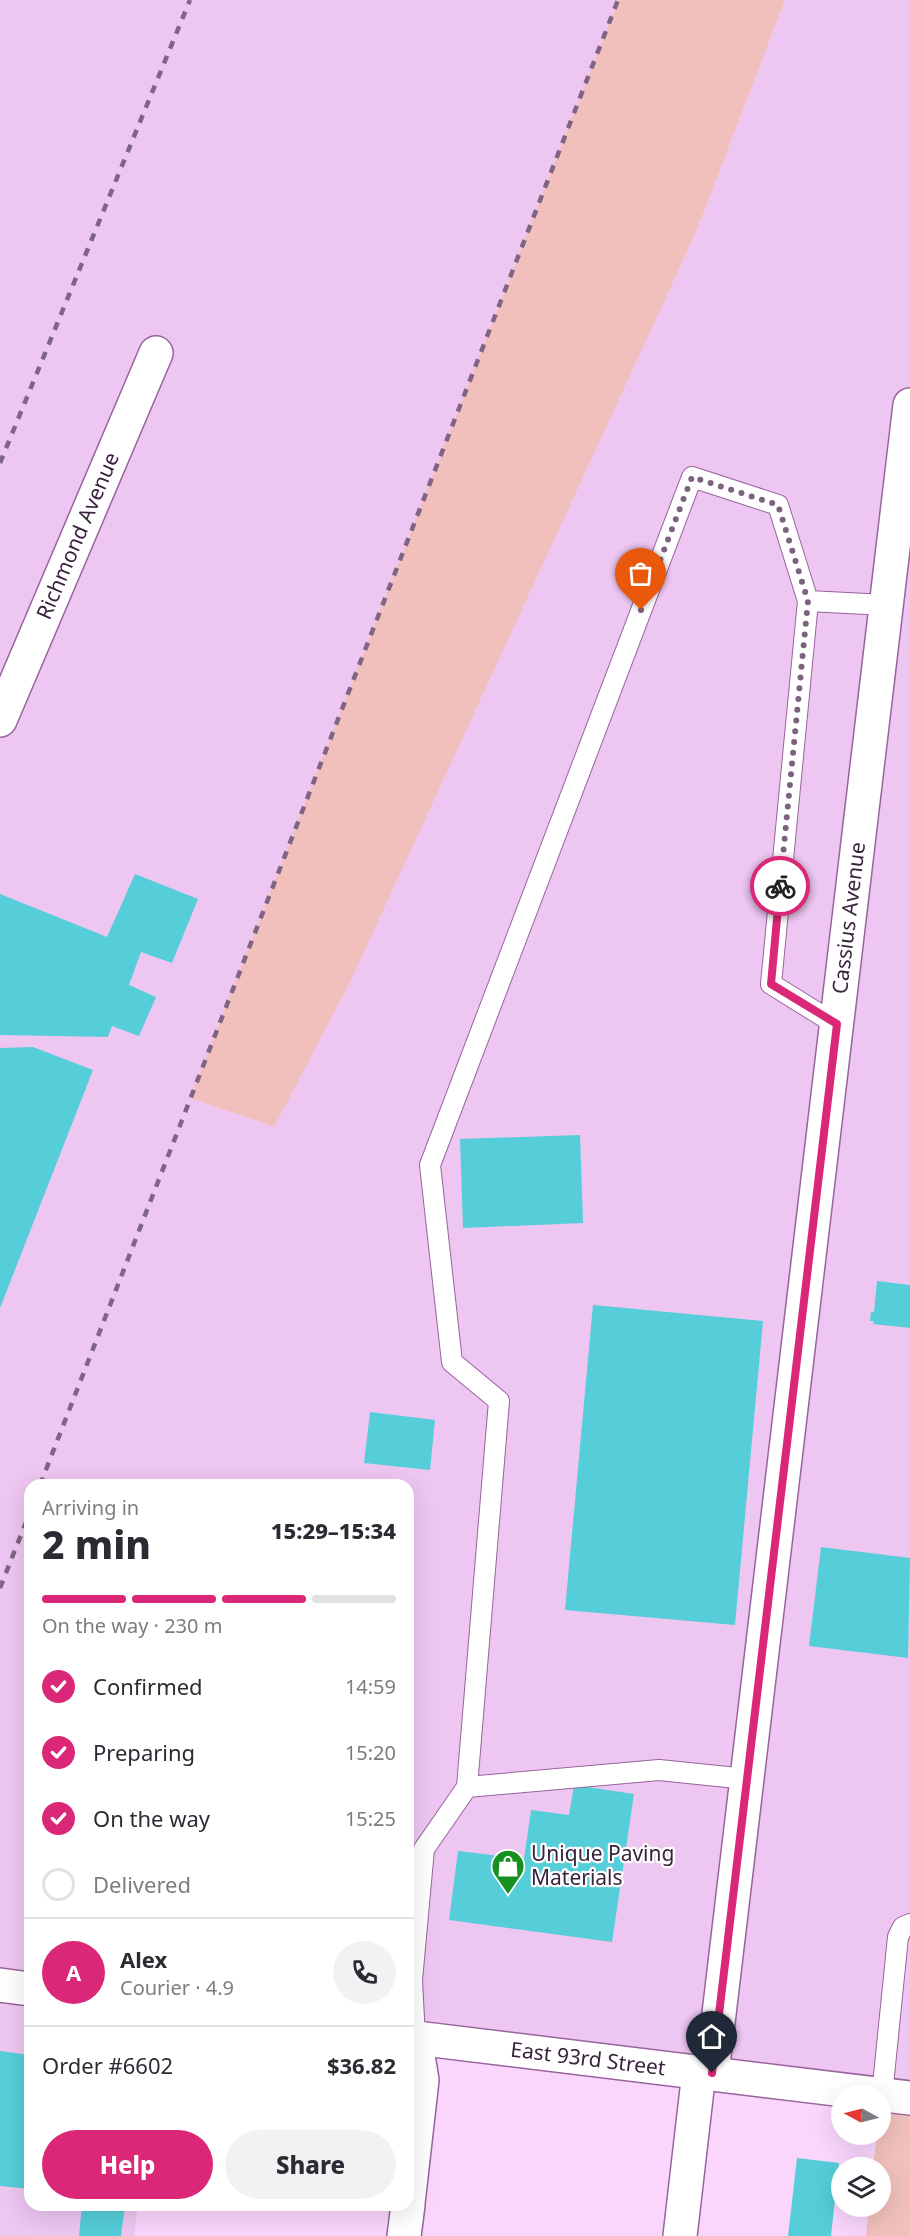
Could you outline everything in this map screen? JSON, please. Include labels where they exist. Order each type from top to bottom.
[{"type":"street","name":"Richmond Avenue","points":[[0,720],[156,353]]},
{"type":"street","name":"Cassius Avenue","points":[[680,2236],[747,1779],[910,405]]},
{"type":"street","points":[[0,1985],[24,1988]]},
{"type":"street","name":"East 93rd Street","points":[[414,2037],[896,2096]]},
{"type":"street","points":[[414,2049],[422,2080],[414,2151]]},
{"type":"street","points":[[404,2236],[407,2211]]},
{"type":"lane","points":[[414,1958],[424,1849],[467,1787],[499,1401],[452,1362],[430,1166],[692,477],[778,505],[808,601],[771,984],[837,1024]]},
{"type":"lane","points":[[808,601],[886,605]]},
{"type":"lane","points":[[467,1787],[659,1770],[747,1779]]},
{"type":"lane","points":[[896,2096],[898,1937],[903,1927],[910,1923]]},
{"type":"shaded area","points":[[0,0],[618,0],[190,1098],[274,1127],[697,230],[785,0],[910,0],[910,2098],[891,2096],[891,2085],[831,2085],[831,2088],[414,2038],[414,1479],[24,1479],[24,2211],[137,2211],[134,2236],[0,2236]]},
{"type":"shaded area","points":[[618,0],[785,0],[697,230],[349,984],[274,1127],[190,1098]]},
{"type":"shaded area","points":[[910,2098],[910,2236],[866,2236],[868,2217],[891,2217],[891,2157],[874,2157],[876,2145],[891,2145],[891,2102]]},
{"type":"building","points":[[135,874],[198,899],[172,963],[141,952],[129,985],[156,997],[139,1036],[112,1026],[108,1037],[0,1035],[0,894],[107,937]]},
{"type":"building","points":[[33,1047],[93,1070],[0,1308],[0,1048]]},
{"type":"building","points":[[580,1135],[583,1223],[463,1228],[460,1139]]},
{"type":"building","points":[[877,1281],[910,1285],[910,1328],[873,1324],[874,1321],[870,1321],[871,1312],[874,1312]]},
{"type":"building","points":[[593,1305],[763,1321],[735,1625],[565,1610]]},
{"type":"building","points":[[370,1412],[435,1420],[430,1470],[364,1463]]},
{"type":"building","points":[[821,1547],[910,1558],[908,1658],[809,1646]]},
{"type":"building","points":[[574,1785],[634,1794],[612,1942],[449,1920],[458,1851],[524,1859],[531,1810],[569,1815]]},
{"type":"building","points":[[0,2051],[24,2054],[24,2188],[0,2186]]},
{"type":"building","points":[[797,2158],[831,2162],[831,2217],[833,2217],[831,2236],[788,2236]]},
{"type":"building","points":[[81,2211],[124,2211],[121,2236],[79,2236]]},
{"type":"railway","points":[[0,463],[190,0]]},
{"type":"railway","points":[[42,1479],[618,0]]},
{"type":"railway","points":[[0,1588],[24,1527]]},
{"type":"way so far","points":[[641,610],[692,477],[778,505],[808,601],[780,886]]},
{"type":"place","name":"Unique Paving Materials","points":[[508,1895]]},
{"type":"route","points":[[712,2073],[837,1024],[771,984],[780,886]]}]
